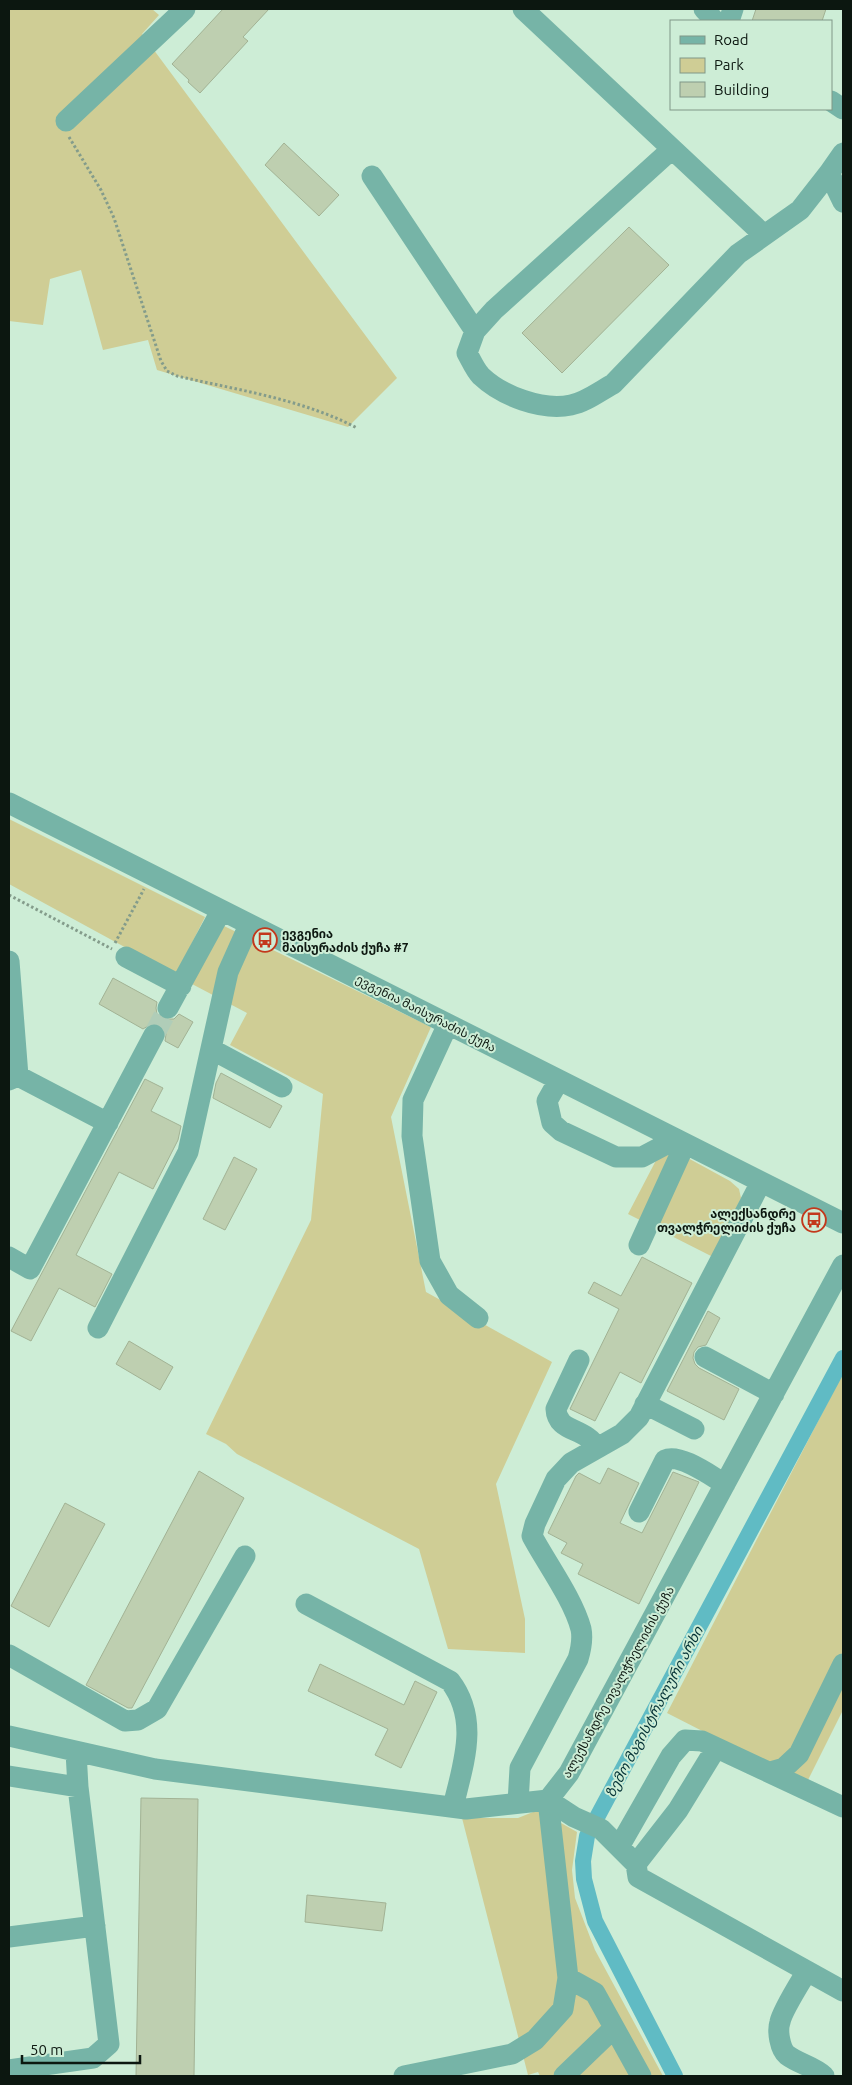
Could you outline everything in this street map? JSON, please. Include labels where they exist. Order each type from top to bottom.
[{"type":"street","points":[[522,9],[764,236]]},
{"type":"street","points":[[704,9],[714,20]]},
{"type":"street","points":[[66,121],[176,12]]},
{"type":"street","points":[[832,102],[843,109]]},
{"type":"street","points":[[672,149],[494,310],[475,330],[467,353],[480,375],[498,389],[522,400],[548,405],[571,405],[613,384],[738,254],[800,210],[843,153]]},
{"type":"street","points":[[829,173],[843,202]]},
{"type":"street","points":[[372,176],[475,330]]},
{"type":"street","name":"ევგენია მაისურაძის ქუჩა","points":[[9,803],[843,1223]]},
{"type":"street","points":[[168,1008],[221,911]]},
{"type":"street","points":[[98,1328],[188,1152],[228,972],[249,925]]},
{"type":"street","points":[[118,953],[181,986]]},
{"type":"street","points":[[9,961],[14,1078],[108,1123]]},
{"type":"street","points":[[448,1024],[413,1100],[412,1136],[430,1261],[449,1295],[478,1318]]},
{"type":"street","points":[[9,1257],[30,1269],[154,1035]]},
{"type":"street","points":[[211,1049],[282,1087]]},
{"type":"street","points":[[559,1080],[547,1101],[552,1123],[561,1131],[616,1158],[642,1157],[681,1142]]},
{"type":"street","points":[[639,1244],[681,1142]]},
{"type":"street","points":[[518,1803],[520,1768],[578,1659],[582,1644],[581,1630],[576,1614],[532,1536],[534,1524],[556,1479],[571,1463],[622,1434],[639,1417],[761,1182]]},
{"type":"street","name":"ალექსანდრე თვალჭრელიძის ქუჩა","points":[[548,1800],[569,1774],[843,1265]]},
{"type":"street","points":[[705,1357],[774,1394]]},
{"type":"street","points":[[579,1360],[556,1409],[556,1417],[560,1423],[590,1438],[596,1448]]},
{"type":"street","points":[[646,1404],[694,1429]]},
{"type":"street","points":[[639,1512],[665,1460],[671,1457],[680,1459],[726,1484]]},
{"type":"street","points":[[9,1655],[124,1721],[138,1720],[157,1709],[245,1556]]},
{"type":"street","points":[[306,1604],[450,1682],[460,1695],[466,1719],[466,1753],[453,1807]]},
{"type":"street","points":[[770,1772],[784,1768],[799,1754],[843,1664]]},
{"type":"street","points":[[9,1736],[154,1769],[466,1809],[548,1800],[574,1817],[601,1829],[636,1864],[638,1877],[843,1991]]},
{"type":"street","points":[[619,1847],[671,1756],[685,1740],[702,1741],[843,1807]]},
{"type":"street","points":[[636,1864],[678,1810],[716,1748]]},
{"type":"street","points":[[9,2070],[93,2058],[109,2044],[78,1787],[76,1752]]},
{"type":"street","points":[[9,1776],[78,1787]]},
{"type":"street","points":[[404,2076],[512,2054],[535,2040],[563,2009],[568,1978],[548,1800]]},
{"type":"street","points":[[9,1937],[95,1926]]},
{"type":"street","points":[[807,1971],[779,2022],[781,2045],[785,2053],[816,2069],[824,2076]]},
{"type":"street","points":[[568,1978],[595,1993],[641,2076]]},
{"type":"street","points":[[564,2076],[614,2028]]},
{"type":"path","points":[[66,121],[63,126],[101,190],[114,218],[161,361],[167,371],[177,376],[312,408],[335,416],[357,428]]},
{"type":"path","points":[[9,894],[118,953],[152,876]]},
{"type":"green space","points":[[9,9],[152,9],[159,15],[142,34],[397,378],[348,427],[157,370],[148,340],[103,350],[81,270],[50,279],[43,325],[9,321]]},
{"type":"green space","points":[[9,819],[205,917],[176,975],[9,884]]},
{"type":"green space","points":[[224,926],[431,1027],[391,1117],[426,1292],[552,1362],[496,1484],[525,1619],[525,1653],[448,1649],[419,1549],[237,1454],[226,1444],[206,1434],[311,1220],[323,1094],[230,1045],[247,1013],[192,984]]},
{"type":"green space","points":[[664,1145],[730,1181],[739,1189],[741,1198],[713,1257],[628,1214]]},
{"type":"green space","points":[[843,1373],[843,1710],[806,1784],[667,1713]]},
{"type":"green space","points":[[538,1810],[577,1832],[572,1870],[575,1898],[595,1950],[663,2076],[540,2076],[538,2072],[528,2075],[462,1818],[518,1818]]},
{"type":"building","points":[[223,9],[269,9],[243,37],[248,41],[200,93],[172,64]]},
{"type":"building","points":[[756,9],[826,9],[822,20],[752,20]]},
{"type":"building","points":[[284,143],[339,195],[319,216],[265,165]]},
{"type":"building","points":[[629,227],[669,265],[562,373],[522,333]]},
{"type":"building","points":[[113,978],[157,1002],[157,1014],[162,1019],[174,1019],[179,1014],[193,1022],[178,1048],[165,1041],[166,1034],[160,1024],[153,1023],[143,1029],[99,1004]]},
{"type":"building","points":[[221,1073],[282,1106],[270,1128],[213,1098],[216,1083]]},
{"type":"building","points":[[145,1079],[163,1088],[151,1111],[181,1126],[178,1140],[153,1189],[119,1172],[76,1255],[112,1274],[95,1307],[59,1288],[31,1341],[11,1331]]},
{"type":"building","points":[[234,1157],[257,1169],[225,1230],[203,1219]]},
{"type":"building","points":[[642,1257],[692,1283],[641,1383],[620,1372],[595,1421],[570,1409],[619,1309],[588,1293],[594,1282],[621,1296]]},
{"type":"building","points":[[708,1311],[720,1318],[706,1345],[698,1347],[694,1352],[693,1358],[699,1368],[739,1389],[724,1420],[667,1391]]},
{"type":"building","points":[[129,1341],[173,1367],[160,1390],[116,1364]]},
{"type":"building","points":[[608,1468],[639,1483],[620,1523],[642,1533],[673,1472],[699,1482],[639,1604],[578,1574],[583,1564],[561,1553],[567,1543],[548,1533],[576,1476],[579,1473],[600,1484]]},
{"type":"building","points":[[199,1471],[244,1498],[132,1708],[128,1708],[86,1685]]},
{"type":"building","points":[[65,1503],[105,1524],[49,1627],[11,1606]]},
{"type":"building","points":[[320,1664],[404,1705],[415,1681],[437,1692],[401,1768],[375,1755],[388,1729],[308,1691]]},
{"type":"building","points":[[141,1798],[198,1799],[194,2076],[136,2076]]},
{"type":"building","points":[[307,1895],[386,1903],[382,1931],[305,1922]]},
{"type":"waterway","name":"ზემო მაგისტრალური არხი","points":[[675,2076],[595,1921],[584,1879],[583,1861],[587,1836],[843,1358]]},
{"type":"tunnel","points":[[154,1035],[168,1008]]},
{"type":"place","name":"ევგენია მაისურაძის ქუჩა #7","points":[[265,940]]},
{"type":"place","name":"ალექსანდრე თვალჭრელიძის ქუჩა","points":[[814,1220]]}]
